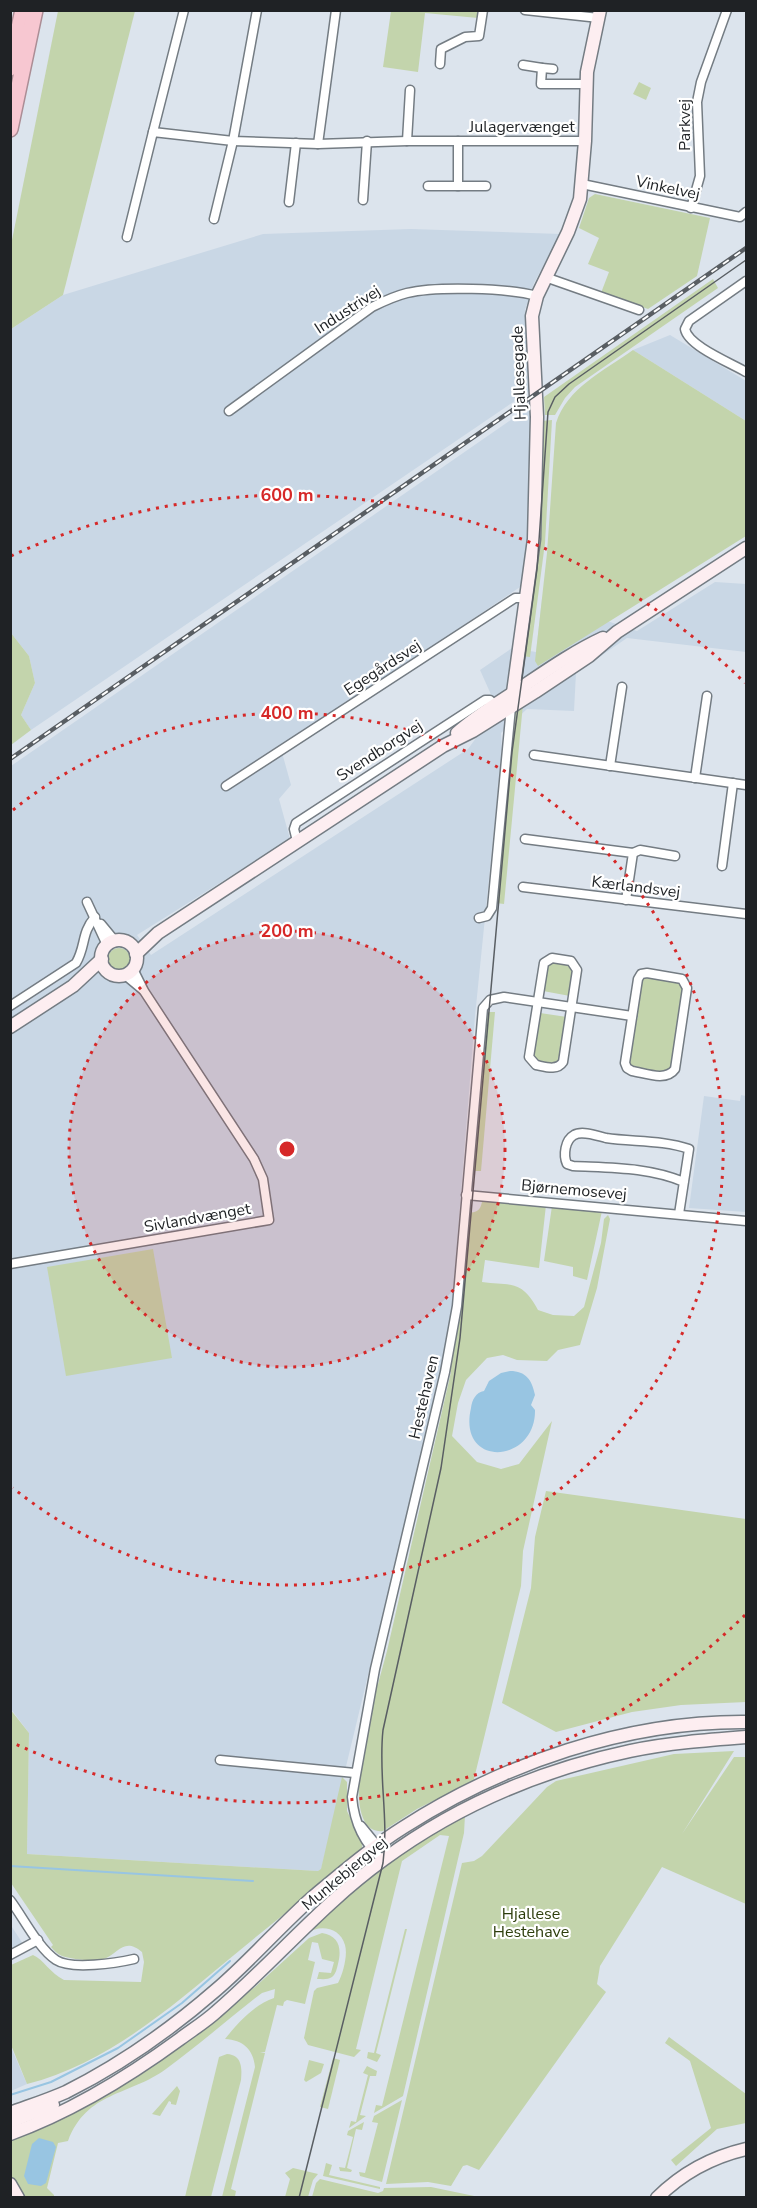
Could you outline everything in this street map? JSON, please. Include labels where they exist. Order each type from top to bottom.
[{"type":"highway","points":[[10,69],[23,10]]},
{"type":"highway","points":[[10,129],[35,10]]},
{"type":"street","points":[[127,237],[184,10]]},
{"type":"street","points":[[214,219],[233,141],[257,10]]},
{"type":"street","points":[[318,144],[336,10]]},
{"type":"street","points":[[440,64],[441,49],[465,37],[479,36],[483,10]]},
{"type":"street","points":[[525,10],[599,14]]},
{"type":"street","name":"Parkvej","points":[[691,208],[700,176],[697,102],[701,82],[727,10]]},
{"type":"street","name":"Hjallesegade","points":[[511,707],[534,539],[537,417],[532,316],[545,277],[568,232],[582,184],[586,84],[599,14]]},
{"type":"street","points":[[523,65],[553,69]]},
{"type":"street","points":[[542,68],[541,84],[586,84]]},
{"type":"street","points":[[407,141],[410,90]]},
{"type":"street","name":"Julagervænget","points":[[153,132],[233,141],[318,144],[367,141],[585,141]]},
{"type":"street","points":[[363,200],[367,141]]},
{"type":"street","name":"Julagervænget","points":[[458,141],[458,186]]},
{"type":"street","points":[[289,202],[296,143]]},
{"type":"street","name":"Vinkelvej","points":[[582,184],[740,217],[747,212]]},
{"type":"street","points":[[428,186],[486,186]]},
{"type":"street","points":[[545,277],[639,310]]},
{"type":"street","points":[[747,281],[686,325],[686,331],[694,343],[747,372]]},
{"type":"street","name":"Industrivej","points":[[229,411],[372,307],[391,298],[408,292],[430,290],[512,291],[537,296]]},
{"type":"street","name":"Svendborgvej","points":[[133,949],[443,746],[511,707],[589,656],[617,632],[747,548]]},
{"type":"street","name":"Egegårdsvej","points":[[226,786],[515,598],[526,598]]},
{"type":"street","name":"Svendborgvej","points":[[443,746],[468,723],[583,647],[617,632]]},
{"type":"street","points":[[610,766],[622,687]]},
{"type":"street","points":[[695,778],[707,696]]},
{"type":"street","name":"Svendborgvej","points":[[297,841],[294,829],[296,823],[485,700],[490,700],[495,705]]},
{"type":"street","points":[[479,918],[487,916],[492,908],[511,707]]},
{"type":"street","points":[[534,755],[747,785]]},
{"type":"street","points":[[722,866],[733,783]]},
{"type":"street","points":[[525,839],[633,854],[640,850],[675,856]]},
{"type":"street","points":[[626,900],[633,854]]},
{"type":"street","name":"Kærlandsvej","points":[[523,887],[747,914]]},
{"type":"street","points":[[87,902],[111,943]]},
{"type":"street","points":[[10,1006],[76,963],[82,953],[86,926],[95,917]]},
{"type":"street","points":[[121,940],[133,949],[136,963],[129,972],[120,976],[109,972],[102,959],[103,951],[111,943],[121,940]]},
{"type":"street","points":[[552,958],[571,961],[575,964],[577,970],[572,1006],[563,1062],[560,1067],[536,1065],[530,1057],[538,1001],[544,963],[552,958]]},
{"type":"street","points":[[73,987],[102,959]]},
{"type":"street","points":[[10,1027],[73,987],[109,972]]},
{"type":"street","name":"Sivlandvænget","points":[[10,1264],[269,1220],[263,1179],[254,1159],[129,972]]},
{"type":"street","points":[[641,974],[682,979],[686,982],[675,1069],[671,1074],[665,1076],[632,1071],[627,1068],[625,1063],[632,1016],[638,979],[641,974]]},
{"type":"street","name":"Hestehaven","points":[[382,1860],[358,1823],[352,1797],[375,1669],[445,1372],[457,1306],[481,1022],[485,1004],[493,998],[538,1001]]},
{"type":"street","points":[[538,1001],[632,1016]]},
{"type":"street","name":"Bjørnemosevej","points":[[679,1214],[684,1182],[689,1149],[675,1144],[618,1140],[583,1133],[575,1134],[569,1139],[564,1152],[567,1164],[573,1166],[647,1170],[664,1173],[684,1182]]},
{"type":"street","name":"Bjørnemosevej","points":[[466,1195],[747,1221]]},
{"type":"street","name":"Munkebjergvej","points":[[10,2113],[66,2092],[149,2043],[217,1989],[313,1897],[375,1847],[421,1816],[461,1794],[566,1751],[628,1735],[674,1727],[747,1722]]},
{"type":"street","name":"Munkebjergvej","points":[[10,2134],[53,2116],[126,2076],[206,2020],[337,1897],[382,1860],[451,1816],[522,1782],[572,1766],[630,1751],[692,1741],[747,1737]]},
{"type":"street","points":[[220,1760],[355,1773]]},
{"type":"street","points":[[10,1900],[38,1940],[58,1962],[114,1964],[134,1959]]},
{"type":"street","points":[[10,1954],[38,1940]]},
{"type":"street","points":[[10,2122],[54,2105],[116,2072],[140,2056],[149,2043]]},
{"type":"street","points":[[10,2106],[36,2097],[50,2098]]},
{"type":"street","points":[[657,2198],[680,2177],[699,2166],[728,2153],[747,2149]]},
{"type":"street","points":[[10,2184],[16,2198]]},
{"type":"street","points":[[10,2192],[16,2198]]},
{"type":"shaded area","points":[[411,229],[561,234],[534,283],[525,310],[528,392],[31,730],[21,715],[35,683],[29,656],[11,633],[11,329],[63,295],[263,234]]},
{"type":"shaded area","points":[[670,335],[746,381],[746,421],[633,350]]},
{"type":"shaded area","points":[[531,406],[530,501],[525,576],[520,587],[281,749],[291,785],[279,799],[290,839],[137,935],[151,955],[468,749],[479,734],[488,728],[493,699],[480,670],[512,648],[536,652],[542,599],[637,631],[715,582],[746,584],[746,652],[627,638],[576,673],[574,711],[527,709],[501,733],[502,750],[475,1016],[451,1319],[441,1373],[321,1870],[27,1854],[29,1733],[11,1709],[11,766]]},
{"type":"shaded area","points":[[741,1095],[746,1096],[746,1212],[689,1208],[704,1096],[740,1101]]},
{"type":"shaded area","points":[[10,1924],[23,1944],[11,1949],[10,1949]]},
{"type":"shaded area","points":[[10,2045],[27,2084],[11,2091],[10,2091]]},
{"type":"green space","points":[[58,11],[135,11],[63,295],[11,329],[11,245]]},
{"type":"green space","points":[[391,11],[480,11],[478,18],[425,13],[418,72],[383,67]]},
{"type":"green space","points":[[639,82],[651,88],[646,100],[633,94]]},
{"type":"green space","points":[[595,194],[710,218],[697,276],[648,309],[601,293],[609,272],[588,264],[599,238],[579,228],[589,198]]},
{"type":"green space","points":[[713,279],[718,288],[575,387],[555,415],[545,415],[544,397]]},
{"type":"green space","points":[[633,350],[746,421],[746,536],[538,666],[535,661],[547,553],[556,423],[561,411],[578,390]]},
{"type":"green space","points":[[552,420],[545,543],[530,657],[522,656],[542,421]]},
{"type":"green space","points":[[11,633],[29,656],[35,683],[21,715],[31,730],[11,745]]},
{"type":"green space","points":[[523,704],[504,904],[496,903],[514,714]]},
{"type":"green space","points":[[119,948],[127,951],[130,959],[127,967],[119,970],[111,967],[108,959],[111,951]]},
{"type":"green space","points":[[552,962],[571,965],[574,970],[570,996],[543,991],[547,966]]},
{"type":"green space","points":[[644,977],[679,982],[684,987],[671,1069],[666,1073],[632,1068],[628,1062],[638,1017],[636,1011],[641,981]]},
{"type":"green space","points":[[486,1012],[495,1012],[481,1171],[472,1171]]},
{"type":"green space","points":[[540,1013],[567,1017],[559,1061],[554,1065],[537,1062],[533,1056]]},
{"type":"green space","points":[[482,1202],[546,1205],[539,1268],[485,1260],[482,1282],[508,1284],[521,1289],[538,1310],[553,1315],[574,1316],[584,1307],[601,1243],[604,1219],[608,1215],[610,1219],[597,1288],[580,1345],[558,1350],[547,1361],[517,1360],[503,1355],[487,1358],[466,1380],[458,1403],[452,1436],[477,1462],[501,1469],[519,1464],[552,1421],[523,1551],[521,1586],[473,1783],[445,1798],[417,1809],[383,1831],[375,1830],[369,1827],[362,1814],[359,1783],[376,1684],[378,1684],[387,1651],[451,1372],[449,1371],[459,1319],[468,1213],[478,1210]]},
{"type":"green space","points":[[552,1206],[602,1211],[587,1280],[573,1276],[573,1267],[544,1261]]},
{"type":"green space","points":[[153,1249],[172,1358],[66,1376],[47,1267]]},
{"type":"green space","points":[[546,1491],[746,1519],[746,1702],[681,1705],[632,1712],[556,1732],[502,1703],[531,1588],[535,1537]]},
{"type":"green space","points":[[10,1709],[29,1733],[27,1854],[318,1871],[321,1869],[342,1777],[347,1782],[347,1811],[362,1841],[362,1848],[357,1855],[159,2016],[83,2064],[27,2084],[11,2045],[11,1965],[33,1955],[64,1980],[141,1982],[144,1962],[142,1952],[131,1946],[126,1946],[100,1960],[77,1959],[60,1955],[51,1947],[53,1945],[11,1883]]},
{"type":"green space","name":"Hjallese Hestehave","points":[[734,1751],[682,1834],[734,1757],[746,1757],[746,1904],[662,1867],[600,1966],[597,1984],[606,1992],[479,2170],[467,2165],[463,2166],[451,2186],[428,2182],[386,2184],[462,1863],[474,1861],[482,1856],[547,1787],[556,1781],[674,1754]]},
{"type":"green space","points":[[465,1815],[464,1833],[403,2096],[374,2113],[376,2105],[382,2106],[449,1836],[440,1835],[402,1861],[356,2049],[361,2050],[354,2057],[308,2045],[304,2038],[314,1991],[317,1988],[338,1983],[346,1954],[342,1939],[334,1931],[323,1928],[306,1934],[329,1910],[390,1861]]},
{"type":"green space","points":[[405,1929],[407,1929],[376,2053],[381,2055],[377,2062],[367,2058],[368,2052],[374,2053]]},
{"type":"green space","points":[[322,1933],[332,1937],[338,1944],[340,1953],[336,1971],[330,1978],[317,1979],[319,1972],[331,1973],[334,1962],[322,1959],[318,1943],[312,1942],[308,1960],[315,1962],[305,2004],[287,2000],[283,2006],[277,2005],[265,2052],[260,2052],[265,2053],[231,2189],[236,2191],[235,2196],[222,2197],[255,2067],[252,2055],[246,2047],[237,2041],[225,2039],[253,2010],[274,1998],[275,1989],[262,1993],[166,2069],[152,2078],[110,2096],[86,2112],[68,2141],[58,2143],[47,2188],[54,2197],[24,2197],[11,2176],[11,2141],[225,2009],[255,1987],[309,1938]]},
{"type":"green space","points":[[669,2037],[746,2094],[746,2123],[717,2129],[676,2166],[671,2160],[711,2128],[690,2061],[665,2043]]},
{"type":"green space","points":[[227,2054],[238,2060],[241,2067],[241,2080],[211,2197],[185,2197],[219,2057]]},
{"type":"green space","points":[[333,2058],[340,2060],[328,2109],[320,2107]]},
{"type":"green space","points":[[309,2060],[324,2064],[321,2073],[306,2082],[304,2080]]},
{"type":"green space","points":[[367,2066],[377,2071],[376,2076],[370,2076],[360,2115],[366,2116],[349,2128],[351,2121],[356,2122],[368,2075],[363,2073]]},
{"type":"green space","points":[[177,2086],[180,2091],[176,2105],[169,2101],[160,2116],[152,2114]]},
{"type":"green space","points":[[402,2100],[382,2182],[360,2176],[359,2172],[365,2173],[378,2123],[372,2122],[374,2116]]},
{"type":"green space","points":[[364,2122],[362,2130],[356,2129],[347,2168],[352,2170],[351,2172],[340,2171],[339,2167],[345,2168],[353,2137],[347,2135],[348,2131]]},
{"type":"green space","points":[[326,2163],[332,2165],[329,2175],[380,2187],[380,2189],[323,2176]]},
{"type":"green space","points":[[293,2168],[318,2174],[313,2180],[308,2197],[285,2197],[290,2179],[285,2173]]},
{"type":"green space","points":[[320,2179],[378,2193],[384,2188],[431,2187],[479,2197],[312,2197],[316,2183]]},
{"type":"water","points":[[510,1371],[524,1375],[532,1385],[535,1395],[531,1405],[535,1410],[532,1428],[523,1441],[511,1449],[498,1452],[485,1450],[475,1442],[470,1428],[472,1402],[484,1391],[489,1381],[501,1373]]},
{"type":"water","points":[[39,2138],[53,2142],[56,2147],[46,2183],[41,2186],[28,2184],[24,2176],[32,2144]]},
{"type":"waterway","points":[[10,1866],[253,1881]]},
{"type":"waterway","points":[[10,2095],[51,2082],[118,2048],[182,2003],[230,1961]]},
{"type":"tram line","points":[[299,2198],[383,1863],[385,1846],[383,1730],[441,1468],[460,1338],[512,752],[537,569],[548,412],[555,397],[569,384],[746,260]]},
{"type":"railway","points":[[10,759],[746,248]]}]
